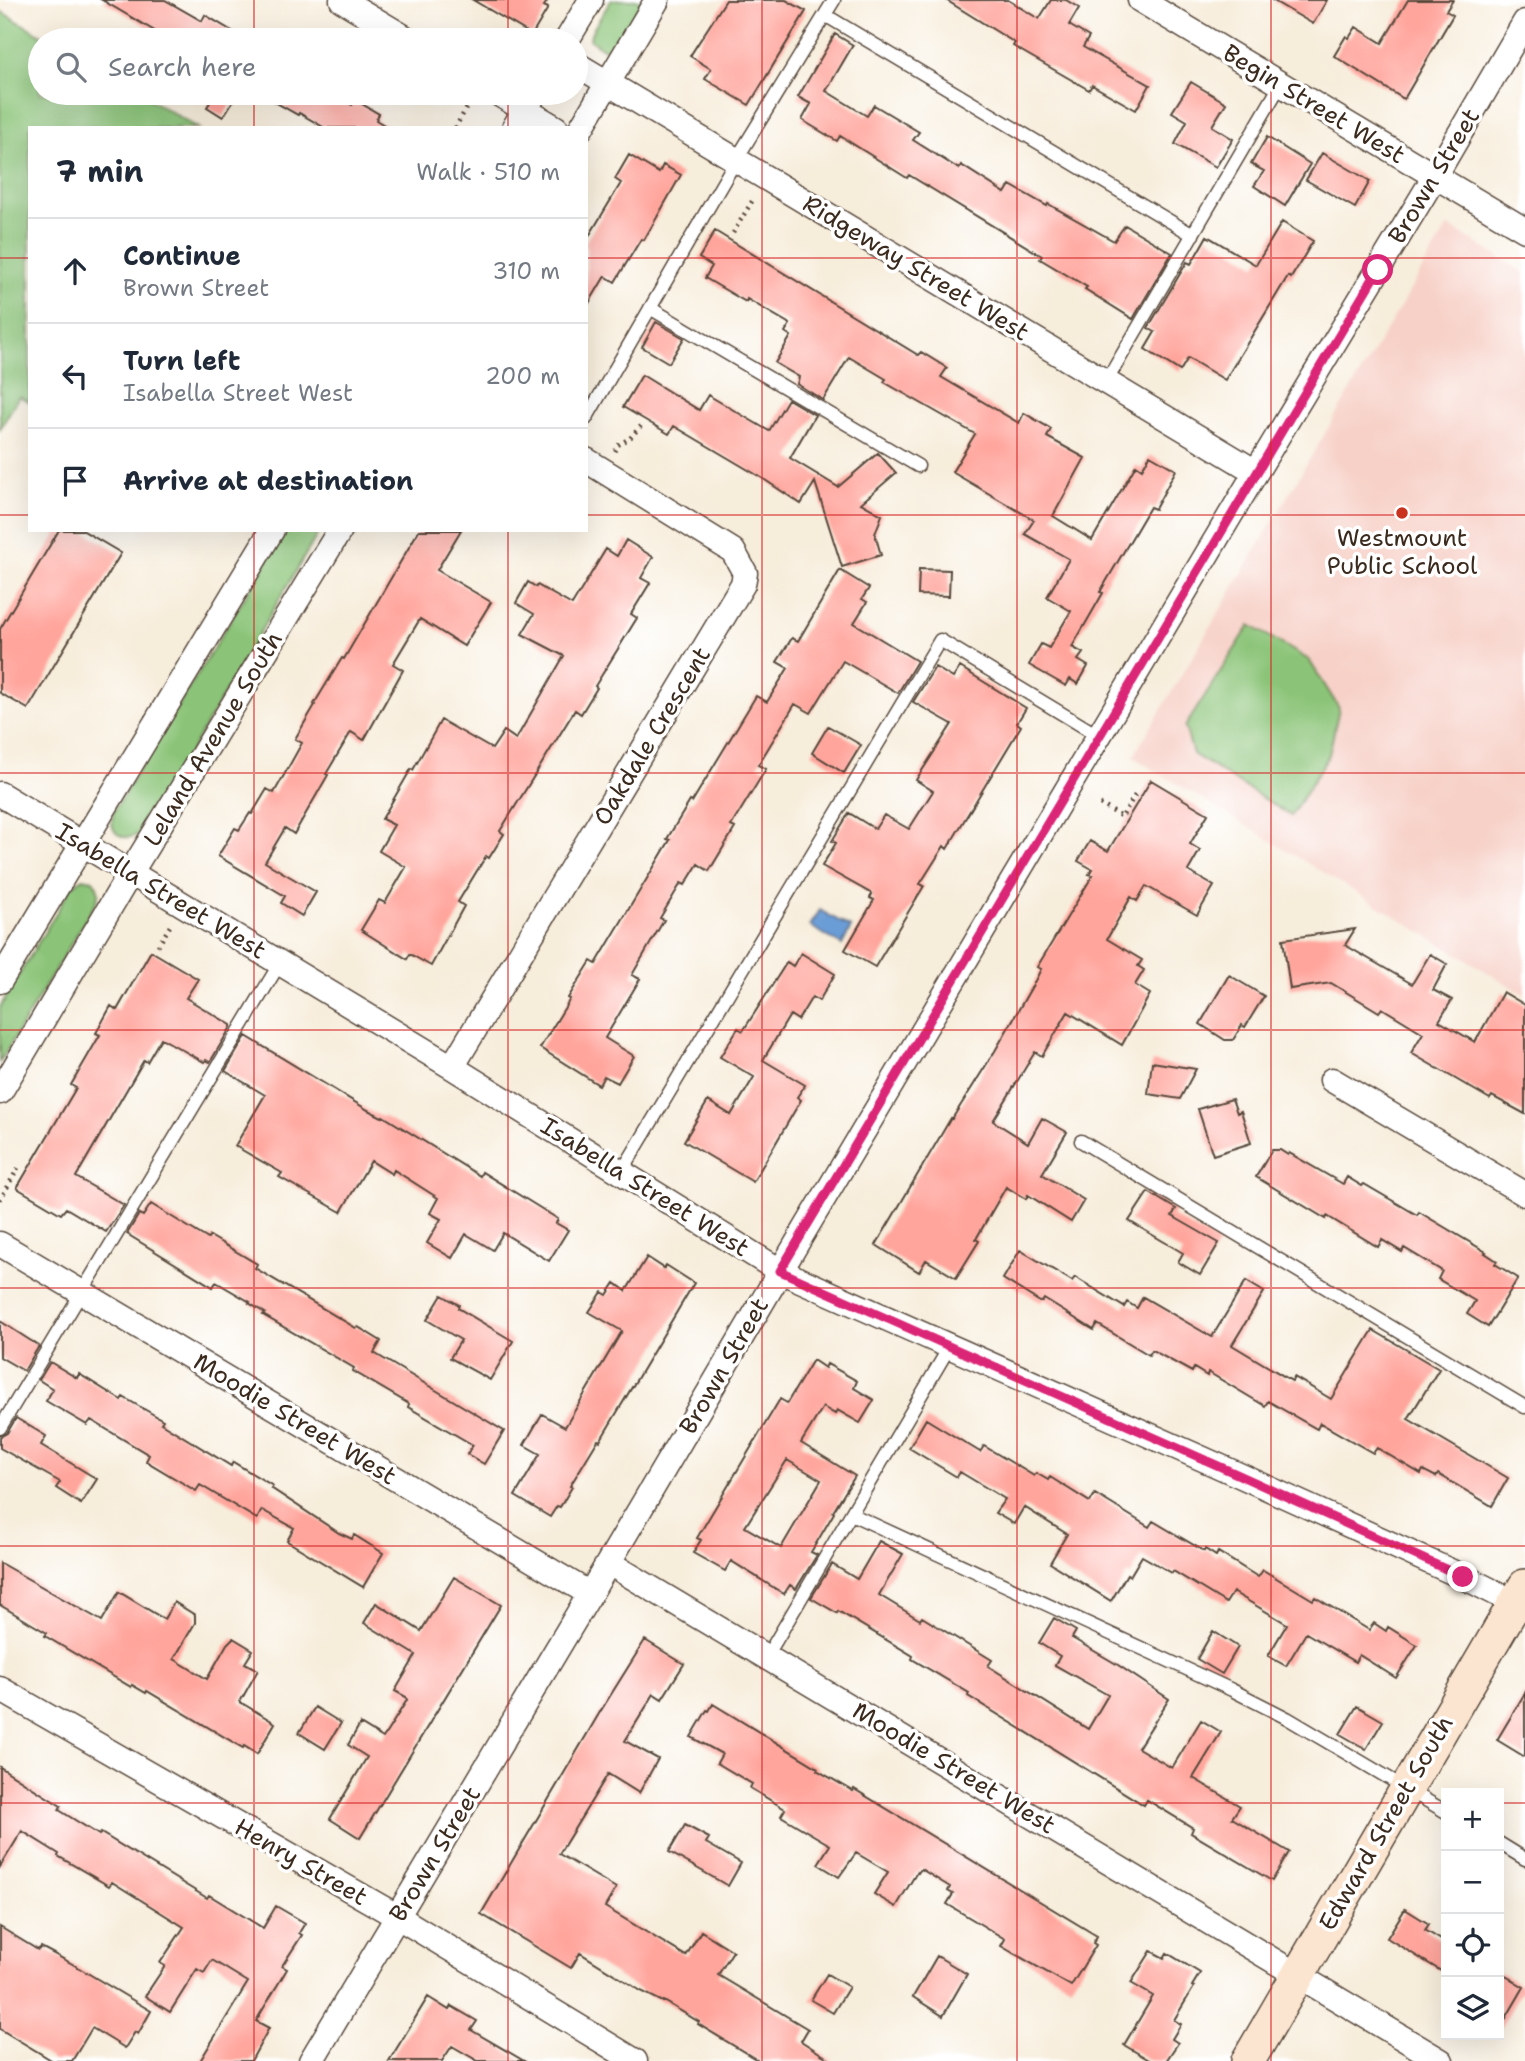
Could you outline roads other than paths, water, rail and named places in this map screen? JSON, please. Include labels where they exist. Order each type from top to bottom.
[{"type":"main road","name":"Edward Street South","points":[[1248,2061],[1407,1787],[1522,1599]]},
{"type":"street","points":[[342,0],[389,28]]},
{"type":"street","points":[[574,28],[592,0]]},
{"type":"street","points":[[582,126],[657,0]]},
{"type":"street","name":"Begin Street West","points":[[1140,0],[1525,230]]},
{"type":"street","name":"Brown Street","points":[[311,2061],[1525,22]]},
{"type":"street","name":"Ridgeway Street West","points":[[588,71],[1256,472]]},
{"type":"street","points":[[524,110],[552,126]]},
{"type":"street","name":"Oakdale Crescent","points":[[452,1067],[743,583],[745,573],[733,551],[595,465]]},
{"type":"street","points":[[0,981],[271,532]]},
{"type":"street","name":"Leland Avenue South","points":[[0,1092],[339,532]]},
{"type":"street","name":"Isabella Street West","points":[[0,794],[452,1067],[780,1271],[1463,1577],[1522,1599]]},
{"type":"street","points":[[1332,1080],[1525,1194]]},
{"type":"street","name":"Moodie Street West","points":[[0,1244],[590,1594]]},
{"type":"street","name":"Moodie Street West","points":[[609,1563],[1441,2061]]},
{"type":"street","name":"Henry Street","points":[[0,1689],[398,1917],[635,2061]]},
{"type":"lane","points":[[588,416],[736,160],[834,0]]},
{"type":"lane","points":[[825,15],[1193,235]]},
{"type":"lane","points":[[1106,382],[1281,84]]},
{"type":"lane","points":[[650,308],[918,466]]},
{"type":"lane","points":[[621,1173],[940,640],[1099,736]]},
{"type":"lane","points":[[0,1428],[280,963]]},
{"type":"lane","points":[[1081,1141],[1525,1408]]},
{"type":"lane","points":[[767,1656],[950,1346]]},
{"type":"lane","points":[[851,1514],[1232,1690],[1287,1718],[1441,1808]]},
{"type":"lane","points":[[1504,1846],[1525,1859]]},
{"type":"water","points":[[820,910],[851,928],[842,945],[810,926]]},
{"type":"place","name":"Westmount Public School","points":[[1402,513]]}]
